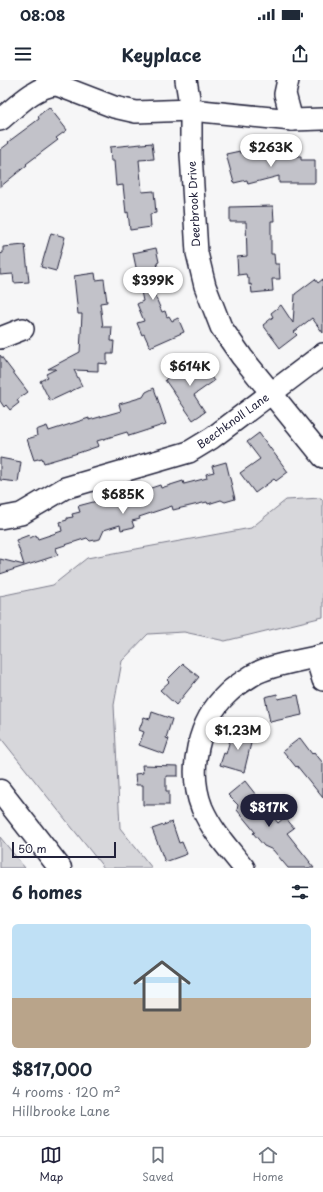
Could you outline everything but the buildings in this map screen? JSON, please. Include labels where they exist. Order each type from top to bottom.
[{"type":"main road","points":[[0,791],[60,868]]},
{"type":"street","name":"Deerbrook Drive","points":[[186,80],[191,110],[191,154],[197,253],[205,286],[221,327],[242,357],[323,457]]},
{"type":"street","points":[[288,80],[285,94],[292,120]]},
{"type":"street","points":[[0,120],[39,89],[49,86],[62,86],[114,107],[136,112],[191,110],[292,120],[323,119]]},
{"type":"street","points":[[0,338],[23,329]]},
{"type":"street","name":"Beechknoll Lane","points":[[0,518],[21,514],[65,488],[189,452],[212,438],[323,354]]},
{"type":"street","points":[[244,868],[214,831],[202,808],[196,784],[195,764],[200,739],[211,714],[228,692],[254,674],[277,666],[319,656],[323,680]]},
{"type":"shaded area","points":[[321,498],[323,500],[323,617],[225,641],[184,632],[148,634],[122,661],[114,705],[120,828],[152,868],[104,868],[0,737],[0,596],[53,585],[87,558],[251,528],[286,500]]},
{"type":"shaded area","points":[[0,837],[25,868],[0,868]]}]
